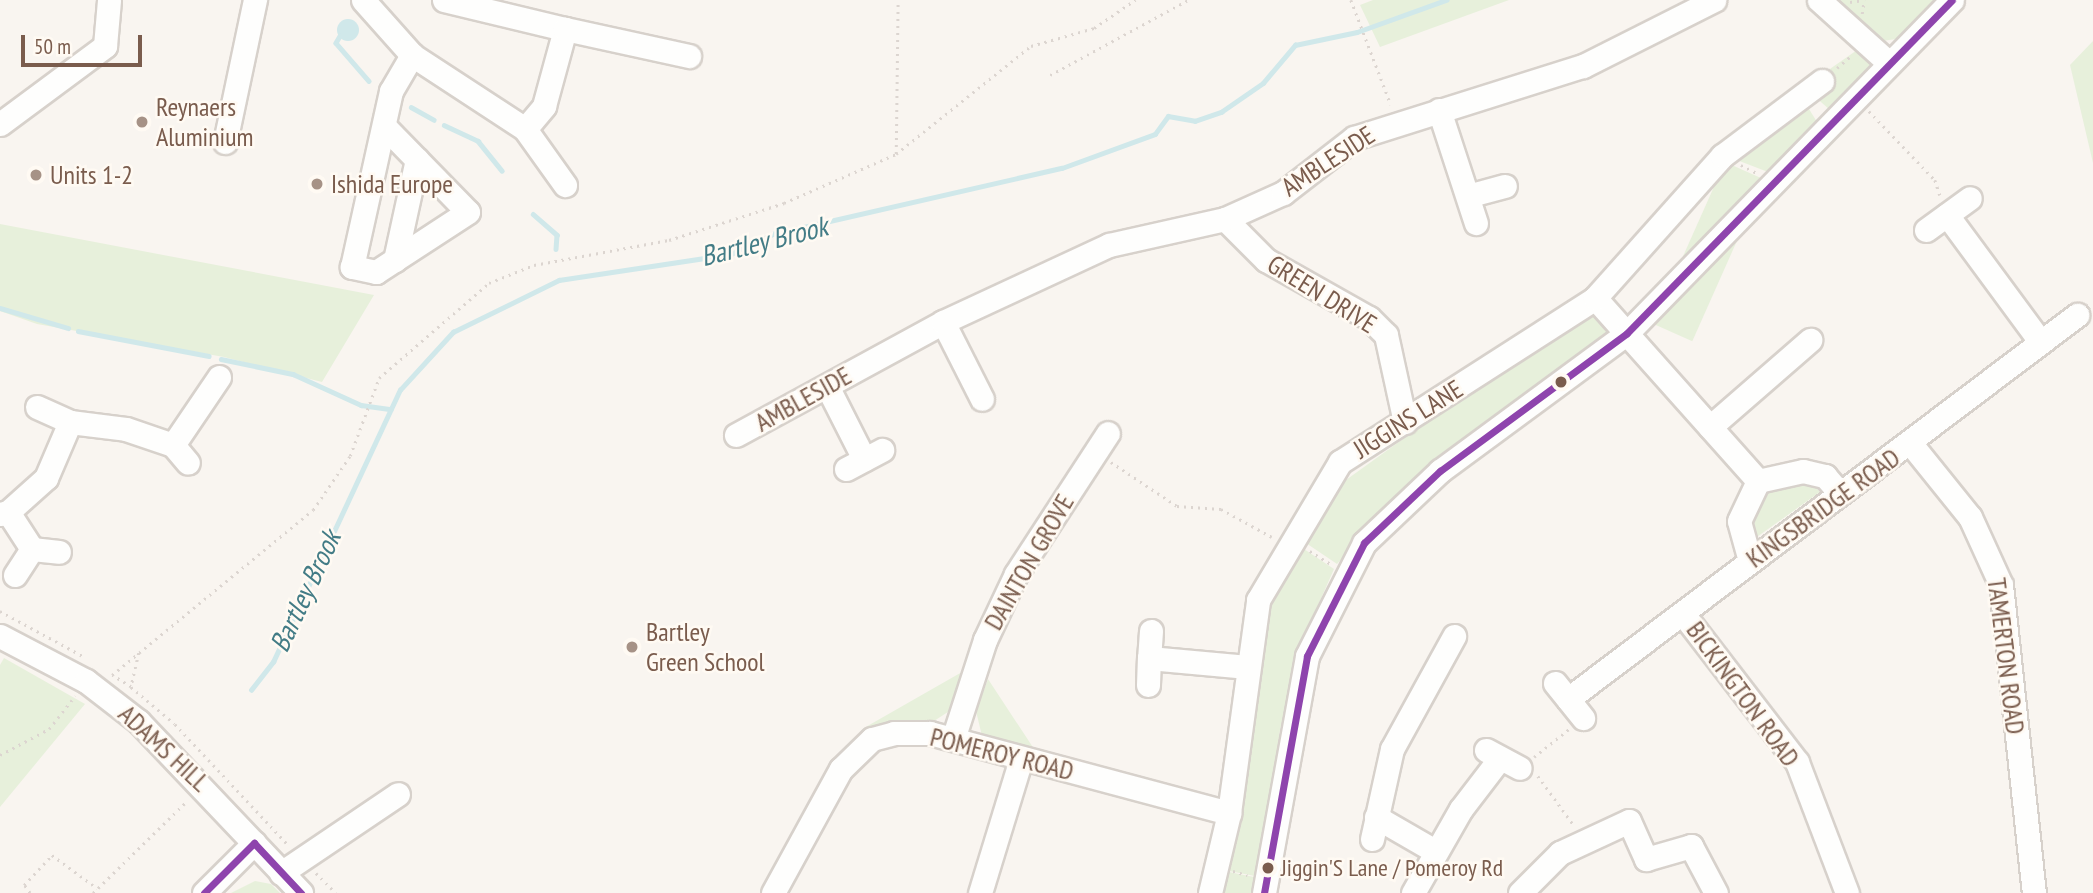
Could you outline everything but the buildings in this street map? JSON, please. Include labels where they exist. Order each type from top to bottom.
[{"type":"street","points":[[0,124],[106,46],[108,0]]},
{"type":"street","points":[[225,142],[255,0]]},
{"type":"street","points":[[363,0],[412,55],[525,129],[565,185]]},
{"type":"street","points":[[443,0],[689,56]]},
{"type":"street","name":"AMBLESIDE","points":[[736,435],[943,322],[1109,245],[1225,219],[1283,193],[1354,138],[1398,120],[1583,66],[1714,0]]},
{"type":"street","points":[[1819,0],[1889,63]]},
{"type":"street","points":[[1265,886],[1307,656],[1344,573],[1387,514],[1627,333],[1777,183],[1952,0]]},
{"type":"street","points":[[525,129],[544,106],[565,29]]},
{"type":"street","points":[[384,126],[468,212],[376,272],[352,267],[391,91],[412,55]]},
{"type":"street","name":"JIGGINS LANE","points":[[1210,893],[1229,813],[1258,600],[1340,462],[1595,298],[1722,156],[1815,95]]},
{"type":"street","points":[[1439,110],[1471,195],[1476,223]]},
{"type":"street","points":[[395,260],[417,159]]},
{"type":"street","points":[[1471,195],[1506,186]]},
{"type":"street","points":[[1926,230],[1970,198]]},
{"type":"street","points":[[1947,215],[2040,341]]},
{"type":"street","name":"GREEN DRIVE","points":[[1225,219],[1266,260],[1386,335],[1405,422]]},
{"type":"street","points":[[1595,298],[1758,481]]},
{"type":"street","name":"KINGSBRIDGE ROAD","points":[[1569,700],[1840,493],[1911,444],[2040,341],[2077,315]]},
{"type":"street","points":[[943,322],[982,399]]},
{"type":"street","points":[[1710,427],[1810,340]]},
{"type":"street","points":[[37,407],[70,422],[126,429],[181,454],[188,427],[219,377]]},
{"type":"street","points":[[827,386],[864,460]]},
{"type":"street","points":[[59,552],[32,550],[4,513],[46,478],[70,422]]},
{"type":"street","name":"DAINTON GROVE","points":[[953,739],[985,640],[1016,574],[1102,442]]},
{"type":"street","name":"TAMERTON ROAD","points":[[1911,444],[1970,517],[2001,585],[2034,893]]},
{"type":"street","points":[[1758,481],[1803,471],[1825,476],[1840,493]]},
{"type":"street","points":[[1750,561],[1739,521],[1758,481]]},
{"type":"street","points":[[15,575],[32,550]]},
{"type":"street","name":"BICKINGTON ROAD","points":[[1684,614],[1797,762],[1847,893]]},
{"type":"street","points":[[1147,685],[1151,631]]},
{"type":"street","name":"ADAMS HILL","points":[[0,636],[94,671],[205,785],[301,893]]},
{"type":"street","points":[[1435,851],[1374,828],[1392,749],[1454,636]]},
{"type":"street","points":[[1149,658],[1248,667]]},
{"type":"street","name":"POMEROY ROAD","points":[[773,893],[841,769],[860,748],[894,733],[953,739],[1229,813]]},
{"type":"street","points":[[979,893],[1021,759]]},
{"type":"street","points":[[1413,893],[1435,851],[1508,759]]},
{"type":"street","points":[[281,873],[398,794]]},
{"type":"street","points":[[1520,893],[1560,853],[1629,821],[1646,859],[1691,846],[1716,893]]},
{"type":"street","points":[[204,893],[254,843]]},
{"type":"path","points":[[896,154],[898,0]]},
{"type":"path","points":[[112,675],[313,510],[333,486],[369,412],[379,378],[489,283],[534,265],[669,240],[808,194],[896,154],[1031,46],[1094,28],[1135,0]]},
{"type":"path","points":[[1050,75],[1188,0]]},
{"type":"path","points":[[1351,0],[1398,120]]},
{"type":"path","points":[[1857,98],[1935,180],[1947,215]]},
{"type":"path","points":[[1722,156],[1777,183]]},
{"type":"path","points":[[1102,442],[1177,506],[1221,509],[1275,539],[1293,539],[1344,573]]},
{"type":"path","points":[[0,611],[94,671],[112,675],[131,687],[175,724],[336,893]]},
{"type":"path","points":[[131,687],[139,653]]},
{"type":"path","points":[[0,755],[25,745],[48,729],[94,671]]},
{"type":"path","points":[[1569,700],[1508,759],[1586,841]]},
{"type":"path","points":[[93,893],[205,785]]},
{"type":"path","points":[[30,893],[24,885],[52,856],[96,888]]},
{"type":"path","points":[[1217,867],[1265,886]]},
{"type":"green space","points":[[1373,0],[1509,0],[1380,47],[1360,5]]},
{"type":"green space","points":[[1838,0],[1941,0],[1903,38],[1875,42]]},
{"type":"green space","points":[[2093,41],[2093,163],[2070,65]]},
{"type":"green space","points":[[1860,48],[1874,65],[1830,110],[1804,87]]},
{"type":"green space","points":[[1794,106],[1809,109],[1817,122],[1768,172],[1729,157]]},
{"type":"green space","points":[[1725,162],[1764,179],[1692,341],[1653,324]]},
{"type":"green space","points":[[0,224],[374,295],[322,382],[224,357],[37,324],[0,311]]},
{"type":"green space","points":[[1588,306],[1616,331],[1418,476],[1337,564],[1300,539],[1339,485]]},
{"type":"green space","points":[[1811,481],[1820,492],[1754,539],[1749,515],[1769,485]]},
{"type":"green space","points":[[1298,545],[1334,569],[1300,646],[1280,730],[1260,877],[1224,870],[1262,616]]},
{"type":"green space","points":[[4,658],[85,704],[0,807],[0,665]]},
{"type":"green space","points":[[962,672],[951,710],[934,721],[864,728]]},
{"type":"green space","points":[[988,679],[1036,752],[982,736],[976,711]]},
{"type":"green space","points":[[1224,871],[1259,878],[1255,893],[1217,893]]},
{"type":"green space","points":[[255,881],[271,884],[280,893],[231,893]]},
{"type":"water","points":[[348,19],[358,26],[359,30],[352,40],[348,41],[338,34],[337,30],[344,20]]},
{"type":"waterway","name":"Bartley Brook","points":[[251,690],[273,662],[400,390],[453,332],[559,280],[731,254],[773,234],[1062,168],[1155,134],[1168,116],[1195,121],[1221,112],[1263,83],[1295,45],[1357,32],[1446,0]]},
{"type":"waterway","points":[[340,36],[336,43],[369,81]]},
{"type":"waterway","points":[[411,107],[434,120]]},
{"type":"waterway","points":[[444,125],[478,141],[502,171]]},
{"type":"waterway","points":[[533,214],[557,235],[556,249]]},
{"type":"waterway","points":[[0,308],[68,328]]},
{"type":"waterway","points":[[78,331],[209,356]]},
{"type":"waterway","points":[[221,359],[293,374],[361,405],[391,409]]},
{"type":"transit line","points":[[1264,893],[1307,656],[1364,543],[1440,471],[1627,333],[1952,0]]},
{"type":"transit line","points":[[204,893],[254,843],[301,893]]},
{"type":"place","name":"Reynaers Aluminium","points":[[142,122]]},
{"type":"place","name":"Units 1-2","points":[[36,175]]},
{"type":"place","name":"Ishida Europe","points":[[317,184]]},
{"type":"place","name":"Bartley Green School","points":[[632,647]]},
{"type":"place","name":"Jiggin'S Lane / Pomeroy Rd","points":[[1268,868]]}]
